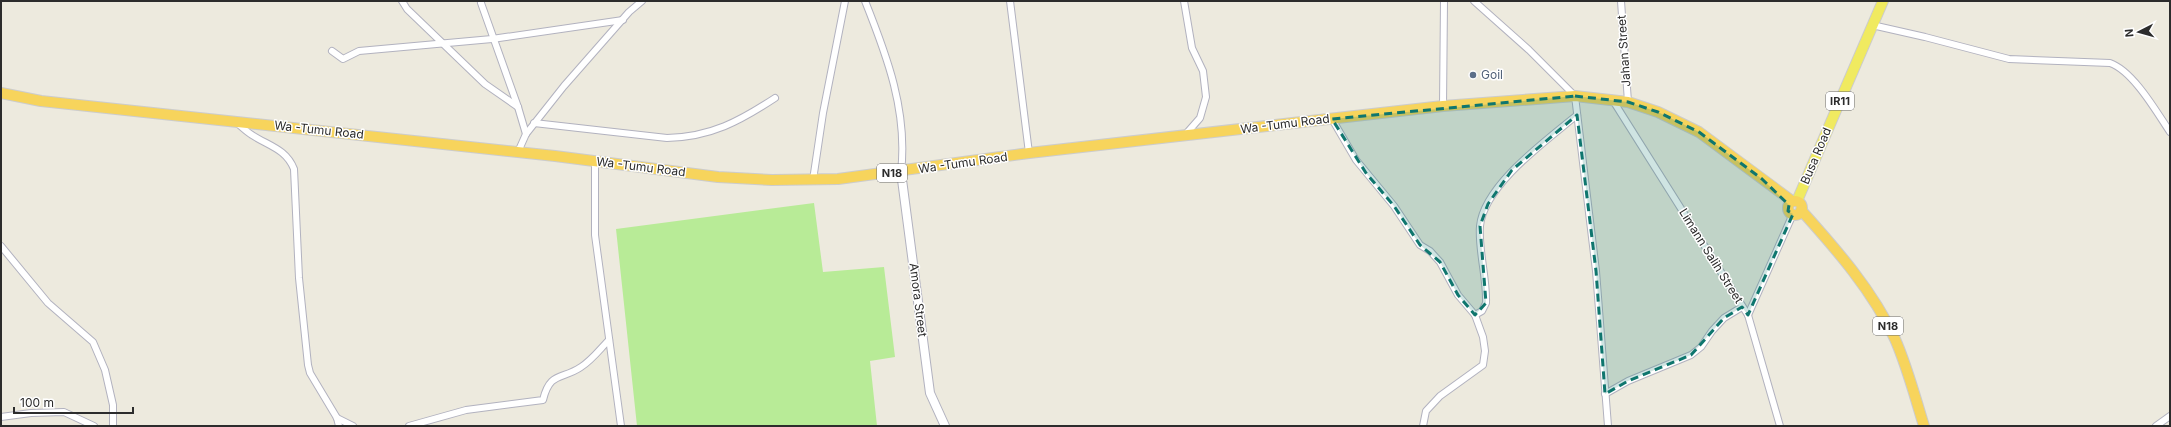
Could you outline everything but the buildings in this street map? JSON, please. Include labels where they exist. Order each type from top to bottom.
[{"type":"highway","name":"Wa -Tumu Road","points":[[1,93],[41,101],[518,152],[718,177],[772,180],[813,180],[901,172],[1029,153],[1442,106],[1575,96],[1628,102],[1658,112],[1699,132],[1762,179],[1795,208]]},
{"type":"highway","name":"N18","points":[[1795,208],[1827,241],[1877,306],[1895,339],[1924,426]]},
{"type":"main road","name":"Busa Road","points":[[1795,208],[1883,1]]},
{"type":"street","points":[[402,1],[407,10],[486,84],[518,107]]},
{"type":"street","points":[[813,180],[824,106],[845,1]]},
{"type":"street","points":[[865,1],[893,78],[902,120],[903,154],[901,172]]},
{"type":"street","points":[[1010,1],[1029,153]]},
{"type":"street","points":[[1184,1],[1192,48],[1202,71],[1206,97],[1200,118],[1184,136]]},
{"type":"street","points":[[1442,106],[1444,1]]},
{"type":"street","points":[[1474,1],[1529,50],[1575,96],[1596,271],[1608,426]]},
{"type":"street","name":"Jahan Street","points":[[1620,1],[1628,102]]},
{"type":"street","points":[[518,152],[526,134],[534,123],[639,2]]},
{"type":"street","points":[[481,3],[518,107],[526,134]]},
{"type":"street","points":[[332,51],[343,58],[359,51],[494,38],[623,20]]},
{"type":"street","points":[[1872,26],[1925,37],[2009,59],[2114,64],[2125,71],[2170,132]]},
{"type":"street","points":[[534,123],[667,138],[689,138],[709,133],[746,117],[775,98]]},
{"type":"street","name":"Limann Salih Street","points":[[1612,99],[1748,315],[1780,426]]},
{"type":"street","points":[[1475,315],[1482,311],[1486,303],[1480,226],[1488,204],[1512,170],[1577,115]]},
{"type":"street","points":[[1332,119],[1356,160],[1394,206],[1420,245],[1430,251],[1440,262],[1458,295],[1475,315],[1483,337],[1485,359],[1483,364],[1440,396],[1426,410],[1423,426]]},
{"type":"street","points":[[234,121],[253,136],[282,151],[290,159],[294,169],[299,278],[308,365],[310,373],[337,418],[339,426]]},
{"type":"street","points":[[595,161],[595,235],[621,426]]},
{"type":"street","name":"Amora Street","points":[[901,172],[930,393],[945,426]]},
{"type":"street","points":[[1748,315],[1795,208]]},
{"type":"street","points":[[1,246],[48,303],[93,342],[105,370],[113,405],[113,426]]},
{"type":"street","points":[[1605,394],[1628,380],[1691,355],[1701,346],[1724,318],[1742,307]]},
{"type":"street","points":[[408,426],[466,410],[543,400],[547,386],[564,373],[581,368],[609,340]]},
{"type":"street","points":[[1,417],[31,413],[64,412],[94,426]]},
{"type":"street","points":[[2156,426],[2170,416]]},
{"type":"street","points":[[337,418],[353,426]]},
{"type":"highlighted area","points":[[1575,96],[1628,102],[1658,112],[1699,132],[1762,179],[1789,205],[1788,211],[1793,214],[1748,315],[1742,307],[1724,318],[1691,355],[1628,381],[1605,394],[1596,271],[1577,115],[1512,170],[1488,204],[1480,226],[1486,303],[1475,315],[1458,295],[1440,262],[1420,245],[1394,206],[1366,173],[1332,119]]},
{"type":"green space","points":[[814,203],[823,272],[884,267],[895,357],[870,361],[877,426],[637,426],[616,229]]},
{"type":"place","name":"Goil","points":[[1473,75]]}]
